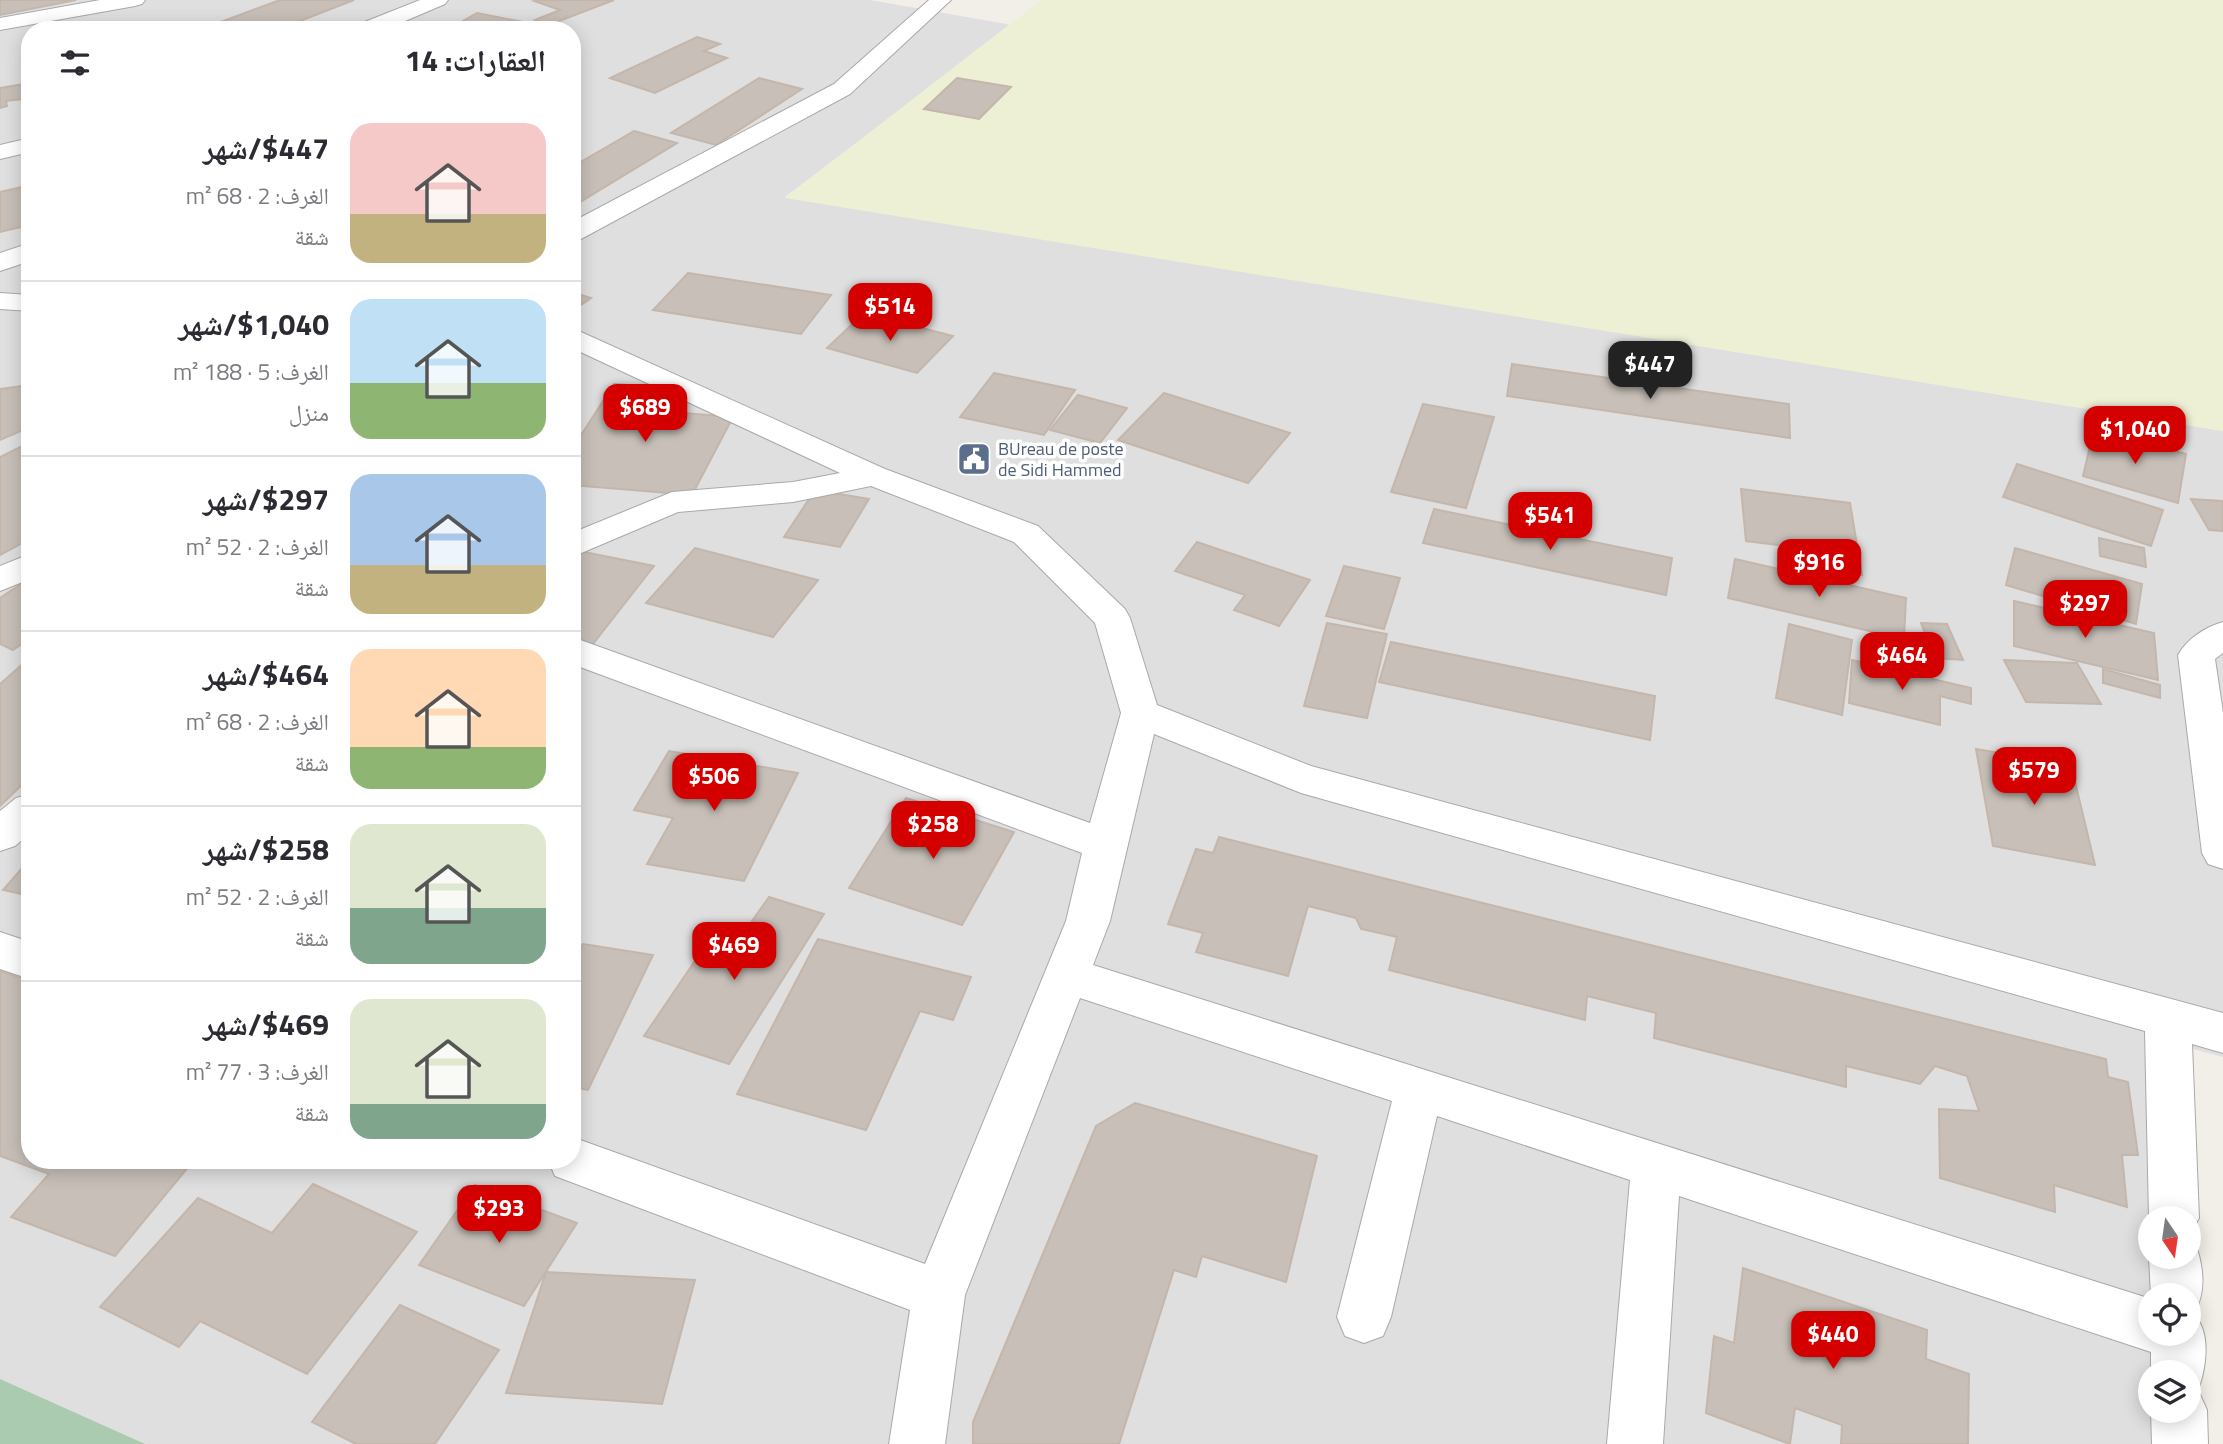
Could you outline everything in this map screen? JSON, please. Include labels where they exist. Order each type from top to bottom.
[{"type":"street","points":[[0,24],[135,0]]},
{"type":"street","points":[[387,21],[438,0]]},
{"type":"street","points":[[581,228],[842,89],[941,0]]},
{"type":"street","points":[[0,152],[21,147]]},
{"type":"street","points":[[0,263],[21,255]]},
{"type":"street","points":[[0,301],[21,302]]},
{"type":"street","points":[[581,341],[874,476],[1026,534],[1112,618],[1140,713],[1088,921],[940,1295],[917,1444]]},
{"type":"street","points":[[581,542],[672,502],[793,492],[874,476]]},
{"type":"street","points":[[0,580],[21,570]]},
{"type":"street","points":[[2223,634],[2196,655],[2223,853]]},
{"type":"street","points":[[581,653],[1105,845]]},
{"type":"street","points":[[1140,713],[1300,778],[2223,1033]]},
{"type":"street","points":[[0,835],[21,817]]},
{"type":"street","points":[[0,950],[21,958]]},
{"type":"street","points":[[1067,975],[2138,1322]]},
{"type":"street","points":[[2168,1016],[2174,1206]]},
{"type":"street","points":[[1364,1317],[1419,1089]]},
{"type":"street","points":[[581,1163],[940,1295]]},
{"type":"street","points":[[1635,1444],[1656,1167]]},
{"type":"street","points":[[2179,1423],[2180,1444]]},
{"type":"shaded area","points":[[0,0],[870,0],[1012,25],[785,197],[2223,431],[2223,1057],[2167,1042],[2152,1206],[2138,1206],[2138,1269],[2161,1269],[2171,1283],[2138,1283],[2138,1346],[2183,1346],[2183,1360],[2138,1360],[2138,1423],[2187,1423],[2188,1444],[0,1444]]},
{"type":"green space","points":[[1041,0],[2223,0],[2223,431],[785,198]]},
{"type":"green space","points":[[0,1379],[145,1444],[0,1444]]},
{"type":"building","points":[[0,0],[76,0],[0,15]]},
{"type":"building","points":[[280,0],[354,0],[300,21],[224,21]]},
{"type":"building","points":[[614,0],[559,21],[535,20],[560,10],[534,1]]},
{"type":"building","points":[[477,13],[518,21],[463,21]]},
{"type":"building","points":[[697,37],[720,44],[704,51],[727,58],[655,93],[610,78]]},
{"type":"building","points":[[759,78],[802,89],[716,145],[671,133]]},
{"type":"building","points":[[957,78],[1011,87],[979,119],[924,109]]},
{"type":"building","points":[[21,84],[21,99],[6,101],[7,106],[0,108],[0,88]]},
{"type":"building","points":[[634,131],[677,143],[581,202],[581,162]]},
{"type":"building","points":[[21,187],[21,227],[0,232],[0,192]]},
{"type":"building","points":[[688,273],[831,295],[801,334],[653,310]]},
{"type":"building","points":[[581,295],[591,298],[581,305]]},
{"type":"building","points":[[864,313],[953,336],[917,373],[827,348]]},
{"type":"building","points":[[1512,364],[1789,404],[1790,438],[1507,396]]},
{"type":"building","points":[[994,373],[1075,390],[1044,435],[960,417]]},
{"type":"building","points":[[614,384],[673,388],[660,411],[733,417],[692,495],[581,486],[581,435]]},
{"type":"building","points":[[21,386],[21,431],[0,440],[0,389]]},
{"type":"building","points":[[1164,393],[1290,433],[1248,483],[1118,440]]},
{"type":"building","points":[[1078,395],[1127,408],[1100,443],[1050,430]]},
{"type":"building","points":[[1423,404],[1494,417],[1466,508],[1391,492]]},
{"type":"building","points":[[2094,429],[2186,454],[2178,503],[2083,476]]},
{"type":"building","points":[[21,446],[21,544],[0,555],[0,457]]},
{"type":"building","points":[[2017,464],[2163,510],[2151,546],[2003,497]]},
{"type":"building","points":[[1741,489],[1850,503],[1862,575],[1787,565],[1785,546],[1746,541]]},
{"type":"building","points":[[815,490],[869,499],[840,547],[784,537]]},
{"type":"building","points":[[2191,499],[2223,501],[2223,531],[2209,530]]},
{"type":"building","points":[[1434,509],[1672,558],[1666,595],[1423,543]]},
{"type":"building","points":[[2099,538],[2144,548],[2146,567],[2100,556]]},
{"type":"building","points":[[1197,542],[1310,580],[1279,626],[1234,610],[1245,595],[1175,571]]},
{"type":"building","points":[[695,548],[818,580],[773,637],[646,603]]},
{"type":"building","points":[[2015,548],[2142,584],[2136,624],[2006,585]]},
{"type":"building","points":[[581,551],[654,566],[593,644],[581,641]]},
{"type":"building","points":[[1735,559],[1906,598],[1904,639],[1728,598]]},
{"type":"building","points":[[1344,566],[1400,578],[1384,629],[1326,616]]},
{"type":"building","points":[[21,584],[21,644],[13,650],[0,644],[0,598]]},
{"type":"building","points":[[2014,601],[2154,633],[2158,680],[2014,646]]},
{"type":"building","points":[[1327,623],[1387,634],[1367,718],[1304,706]]},
{"type":"building","points":[[1921,623],[1947,624],[1963,660],[1935,658]]},
{"type":"building","points":[[1789,624],[1852,640],[1842,715],[1776,698]]},
{"type":"building","points":[[1391,642],[1655,696],[1650,740],[1379,682]]},
{"type":"building","points":[[1852,660],[1971,688],[1971,704],[1940,696],[1940,725],[1849,703]]},
{"type":"building","points":[[2004,660],[2077,663],[2101,704],[2026,702]]},
{"type":"building","points":[[21,665],[21,786],[0,806],[0,684]]},
{"type":"building","points":[[2103,669],[2160,685],[2160,698],[2103,683]]},
{"type":"building","points":[[1976,749],[2071,765],[2095,865],[1993,846]]},
{"type":"building","points":[[669,751],[798,773],[744,881],[647,864],[673,818],[634,810]]},
{"type":"building","points":[[906,798],[1014,832],[962,925],[849,888]]},
{"type":"building","points":[[1219,837],[2106,1059],[2108,1077],[2128,1082],[2138,1155],[2122,1155],[2127,1207],[2054,1185],[2055,1212],[1940,1178],[1939,1109],[1979,1111],[1967,1076],[1935,1066],[1920,1084],[1846,1066],[1846,1087],[1654,1038],[1656,1013],[1587,996],[1585,1020],[1389,970],[1397,937],[1361,929],[1356,918],[1308,906],[1288,976],[1196,952],[1203,933],[1168,924],[1196,849],[1213,853]]},
{"type":"building","points":[[21,869],[21,894],[3,890]]},
{"type":"building","points":[[769,897],[824,914],[729,1064],[644,1036],[718,927],[742,935]]},
{"type":"building","points":[[818,939],[971,977],[953,1020],[920,1011],[866,1130],[737,1094]]},
{"type":"building","points":[[583,944],[653,955],[588,1090],[581,1089]]},
{"type":"building","points":[[0,971],[21,978],[21,1164],[0,1156]]},
{"type":"building","points":[[1135,1103],[1317,1156],[1286,1282],[1202,1256],[1196,1277],[1174,1270],[1119,1444],[973,1444],[973,1422],[1096,1126]]},
{"type":"building","points":[[35,1169],[187,1169],[115,1256],[11,1217],[49,1174]]},
{"type":"building","points":[[313,1184],[417,1232],[307,1374],[200,1321],[179,1347],[100,1307],[198,1198],[272,1233]]},
{"type":"building","points":[[475,1185],[577,1223],[524,1306],[419,1265]]},
{"type":"building","points":[[1743,1268],[1927,1330],[1926,1359],[1969,1374],[1968,1444],[1841,1444],[1842,1425],[1795,1408],[1790,1444],[1706,1413],[1714,1336],[1734,1343]]},
{"type":"building","points":[[546,1272],[695,1280],[662,1404],[506,1393]]},
{"type":"building","points":[[400,1305],[499,1350],[435,1444],[356,1444],[312,1422]]},
{"type":"place","name":"BUreau de poste de Sidi Hammed","points":[[974,459]]}]
